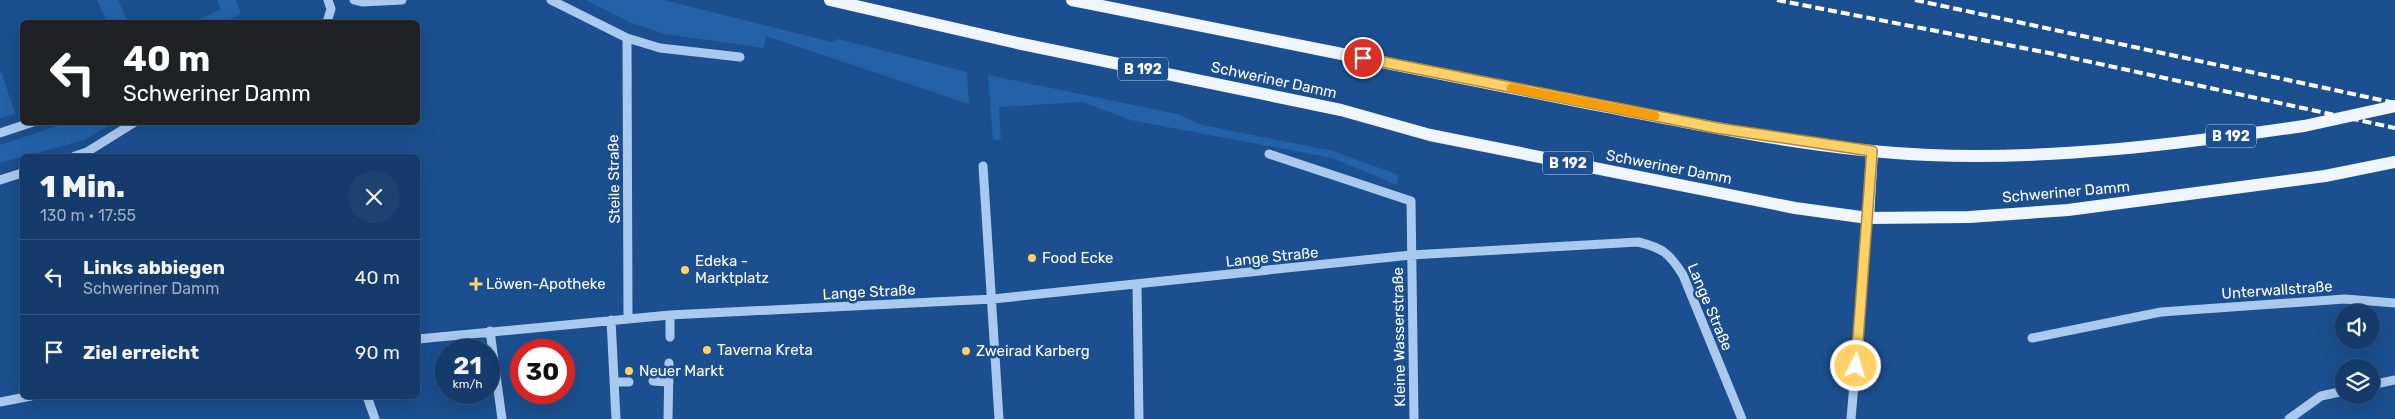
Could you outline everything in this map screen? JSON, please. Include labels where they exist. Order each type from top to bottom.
[{"type":"main road","name":"Schweriner Damm","points":[[830,0],[1017,43],[1341,110],[1440,137],[1795,208],[1868,218],[1969,217],[2068,210],[2325,176],[2395,162]]},
{"type":"main road","name":"B 192","points":[[1072,0],[1717,128],[1872,151],[1930,155],[2026,156],[2158,146],[2304,126],[2395,106]]},
{"type":"main road","points":[[1868,218],[1872,151]]},
{"type":"street","points":[[328,0],[331,9],[328,20]]},
{"type":"street","points":[[354,0],[362,2],[402,0]]},
{"type":"street","points":[[551,0],[627,38],[660,48],[740,57]]},
{"type":"street","name":"Steile Straße","points":[[627,38],[628,319]]},
{"type":"street","points":[[0,133],[24,125]]},
{"type":"street","points":[[81,154],[130,125]]},
{"type":"street","name":"Kleine Wasserstraße","points":[[1269,154],[1411,200],[1414,419]]},
{"type":"street","points":[[983,166],[993,299],[999,419]]},
{"type":"street","points":[[0,180],[20,174]]},
{"type":"street","points":[[1851,419],[1868,218]]},
{"type":"street","name":"Lange Straße","points":[[670,315],[993,299],[1137,286],[1411,255],[1638,242],[1658,246],[1672,257],[1683,275],[1742,419]]},
{"type":"street","points":[[1137,286],[1139,419]]},
{"type":"street","name":"Unterwallstraße","points":[[2032,338],[2161,312],[2345,299],[2395,303]]},
{"type":"street","points":[[420,339],[670,315],[670,337]]},
{"type":"street","points":[[611,320],[616,419]]},
{"type":"street","points":[[490,331],[502,419]]},
{"type":"street","points":[[668,419],[669,363]]},
{"type":"street","points":[[2380,383],[2395,380]]},
{"type":"street","points":[[653,381],[669,382]]},
{"type":"street","points":[[614,382],[629,382]]},
{"type":"street","points":[[2289,419],[2321,396],[2335,393]]},
{"type":"street","points":[[0,402],[20,398]]},
{"type":"street","points":[[368,399],[375,419]]},
{"type":"shaded area","points":[[97,0],[118,0],[127,20],[106,20]]},
{"type":"shaded area","points":[[217,0],[236,0],[241,14],[228,20],[197,20],[221,9]]},
{"type":"shaded area","points":[[586,0],[664,0],[832,42],[838,39],[967,72],[969,104],[766,36],[764,48],[665,34],[632,23]]},
{"type":"shaded area","points":[[0,73],[2,73],[15,114],[0,118]]},
{"type":"shaded area","points":[[988,75],[1177,114],[1202,125],[1333,151],[1399,175],[1397,185],[1332,158],[1130,120],[1083,102],[999,107],[1001,140],[993,140]]},
{"type":"shaded area","points":[[60,125],[110,125],[84,140],[33,154],[20,154],[20,158],[0,163],[0,145]]},
{"type":"railway","points":[[1777,0],[2049,53],[2395,128]]},
{"type":"railway","points":[[1915,0],[2395,103]]},
{"type":"slow traffic","points":[[1511,88],[1655,116]]},
{"type":"place","name":"Food Ecke","points":[[1032,258]]},
{"type":"place","name":"Edeka - Marktplatz","points":[[685,270]]},
{"type":"place","name":"Löwen-Apotheke","points":[[476,284]]},
{"type":"place","name":"Taverna Kreta","points":[[707,350]]},
{"type":"place","name":"Zweirad Karberg","points":[[966,351]]},
{"type":"place","name":"Neuer Markt","points":[[629,371]]},
{"type":"route","points":[[1363,58],[1717,128],[1872,151],[1856,366]]}]
